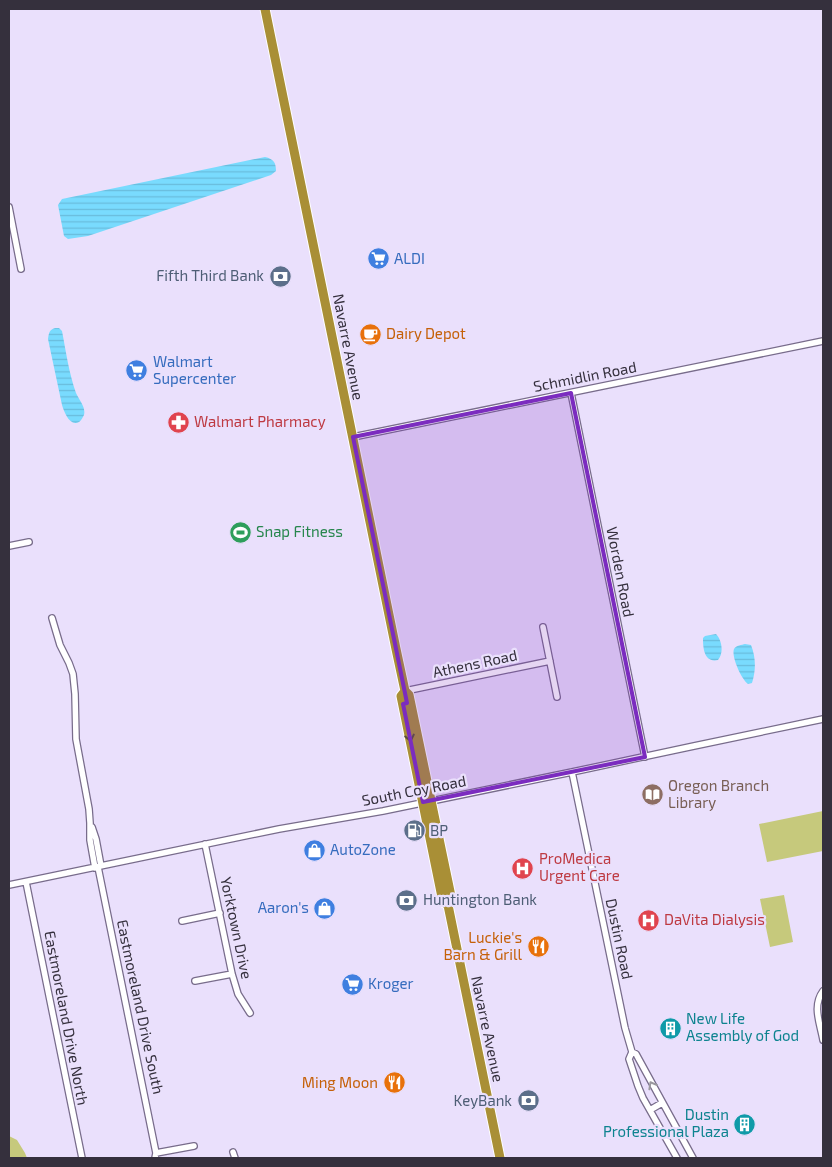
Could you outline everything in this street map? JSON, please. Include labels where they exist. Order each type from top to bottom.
[{"type":"highway","name":"Navarre Avenue","points":[[265,9],[404,691],[409,695],[415,723],[444,902],[448,905],[500,1158]]},
{"type":"highway","name":"Navarre Avenue","points":[[404,691],[401,696],[427,802]]},
{"type":"highway","points":[[403,704],[406,703],[408,705],[415,723]]},
{"type":"street","points":[[9,210],[21,269]]},
{"type":"street","name":"Schmidlin Road","points":[[353,437],[823,341]]},
{"type":"street","name":"Worden Road","points":[[571,393],[645,757]]},
{"type":"street","points":[[9,546],[29,542]]},
{"type":"street","name":"Eastmoreland Drive South","points":[[52,618],[57,639],[73,674],[76,739],[89,809],[90,840],[98,867],[156,1156]]},
{"type":"street","points":[[543,627],[557,697]]},
{"type":"street","name":"Athens Road","points":[[404,691],[550,661]]},
{"type":"street","name":"South Coy Road","points":[[9,885],[206,844],[427,802],[823,720]]},
{"type":"street","name":"Dustin Road","points":[[572,772],[624,1028],[632,1052],[636,1054],[693,1158]]},
{"type":"street","name":"Yorktown Drive","points":[[206,844],[232,974],[238,994],[250,1013]]},
{"type":"street","name":"Eastmoreland Drive North","points":[[26,882],[82,1158]]},
{"type":"street","points":[[182,921],[220,913]]},
{"type":"street","points":[[195,981],[232,974]]},
{"type":"street","points":[[822,993],[817,1001],[817,1006],[823,1040]]},
{"type":"street","name":"Dustin Road","points":[[632,1052],[629,1059],[634,1077],[643,1098],[677,1158]]},
{"type":"street","points":[[650,1110],[662,1103]]},
{"type":"street","points":[[156,1156],[194,1146]]},
{"type":"highlighted area","points":[[571,393],[645,757],[423,802],[403,704],[407,703],[353,437]]},
{"type":"green space","points":[[823,811],[823,851],[767,862],[759,824]]},
{"type":"green space","points":[[784,895],[793,942],[770,947],[760,899]]},
{"type":"green space","points":[[9,1136],[17,1140],[27,1158],[9,1158]]},
{"type":"water","points":[[265,157],[271,159],[275,164],[276,171],[271,175],[88,236],[68,239],[64,236],[58,205],[62,199]]},
{"type":"water","points":[[55,328],[59,328],[62,331],[76,393],[84,409],[83,418],[76,423],[70,421],[62,405],[48,339],[50,332]]},
{"type":"water","points":[[716,634],[720,640],[722,650],[718,660],[713,660],[705,654],[703,638]]},
{"type":"water","points":[[745,644],[751,645],[755,659],[752,683],[748,684],[738,668],[733,653],[736,647]]},
{"type":"place","name":"ALDI","points":[[378,259]]},
{"type":"place","name":"Fifth Third Bank","points":[[280,276]]},
{"type":"place","name":"Dairy Depot","points":[[370,334]]},
{"type":"place","name":"Walmart Supercenter","points":[[137,371]]},
{"type":"place","name":"Walmart Pharmacy","points":[[178,422]]},
{"type":"place","name":"Snap Fitness","points":[[240,532]]},
{"type":"place","name":"Oregon Branch Library","points":[[652,795]]},
{"type":"place","name":"BP","points":[[414,831]]},
{"type":"place","name":"AutoZone","points":[[314,850]]},
{"type":"place","name":"ProMedica Urgent Care","points":[[523,868]]},
{"type":"place","name":"Huntington Bank","points":[[407,900]]},
{"type":"place","name":"Aaron's","points":[[325,908]]},
{"type":"place","name":"DaVita Dialysis","points":[[648,920]]},
{"type":"place","name":"Luckie's Barn & Grill","points":[[538,947]]},
{"type":"place","name":"Kroger","points":[[352,984]]},
{"type":"place","name":"New Life Assembly of God","points":[[670,1028]]},
{"type":"place","name":"Ming Moon","points":[[394,1083]]},
{"type":"place","name":"KeyBank","points":[[528,1101]]},
{"type":"place","name":"Dustin Professional Plaza","points":[[745,1124]]}]
